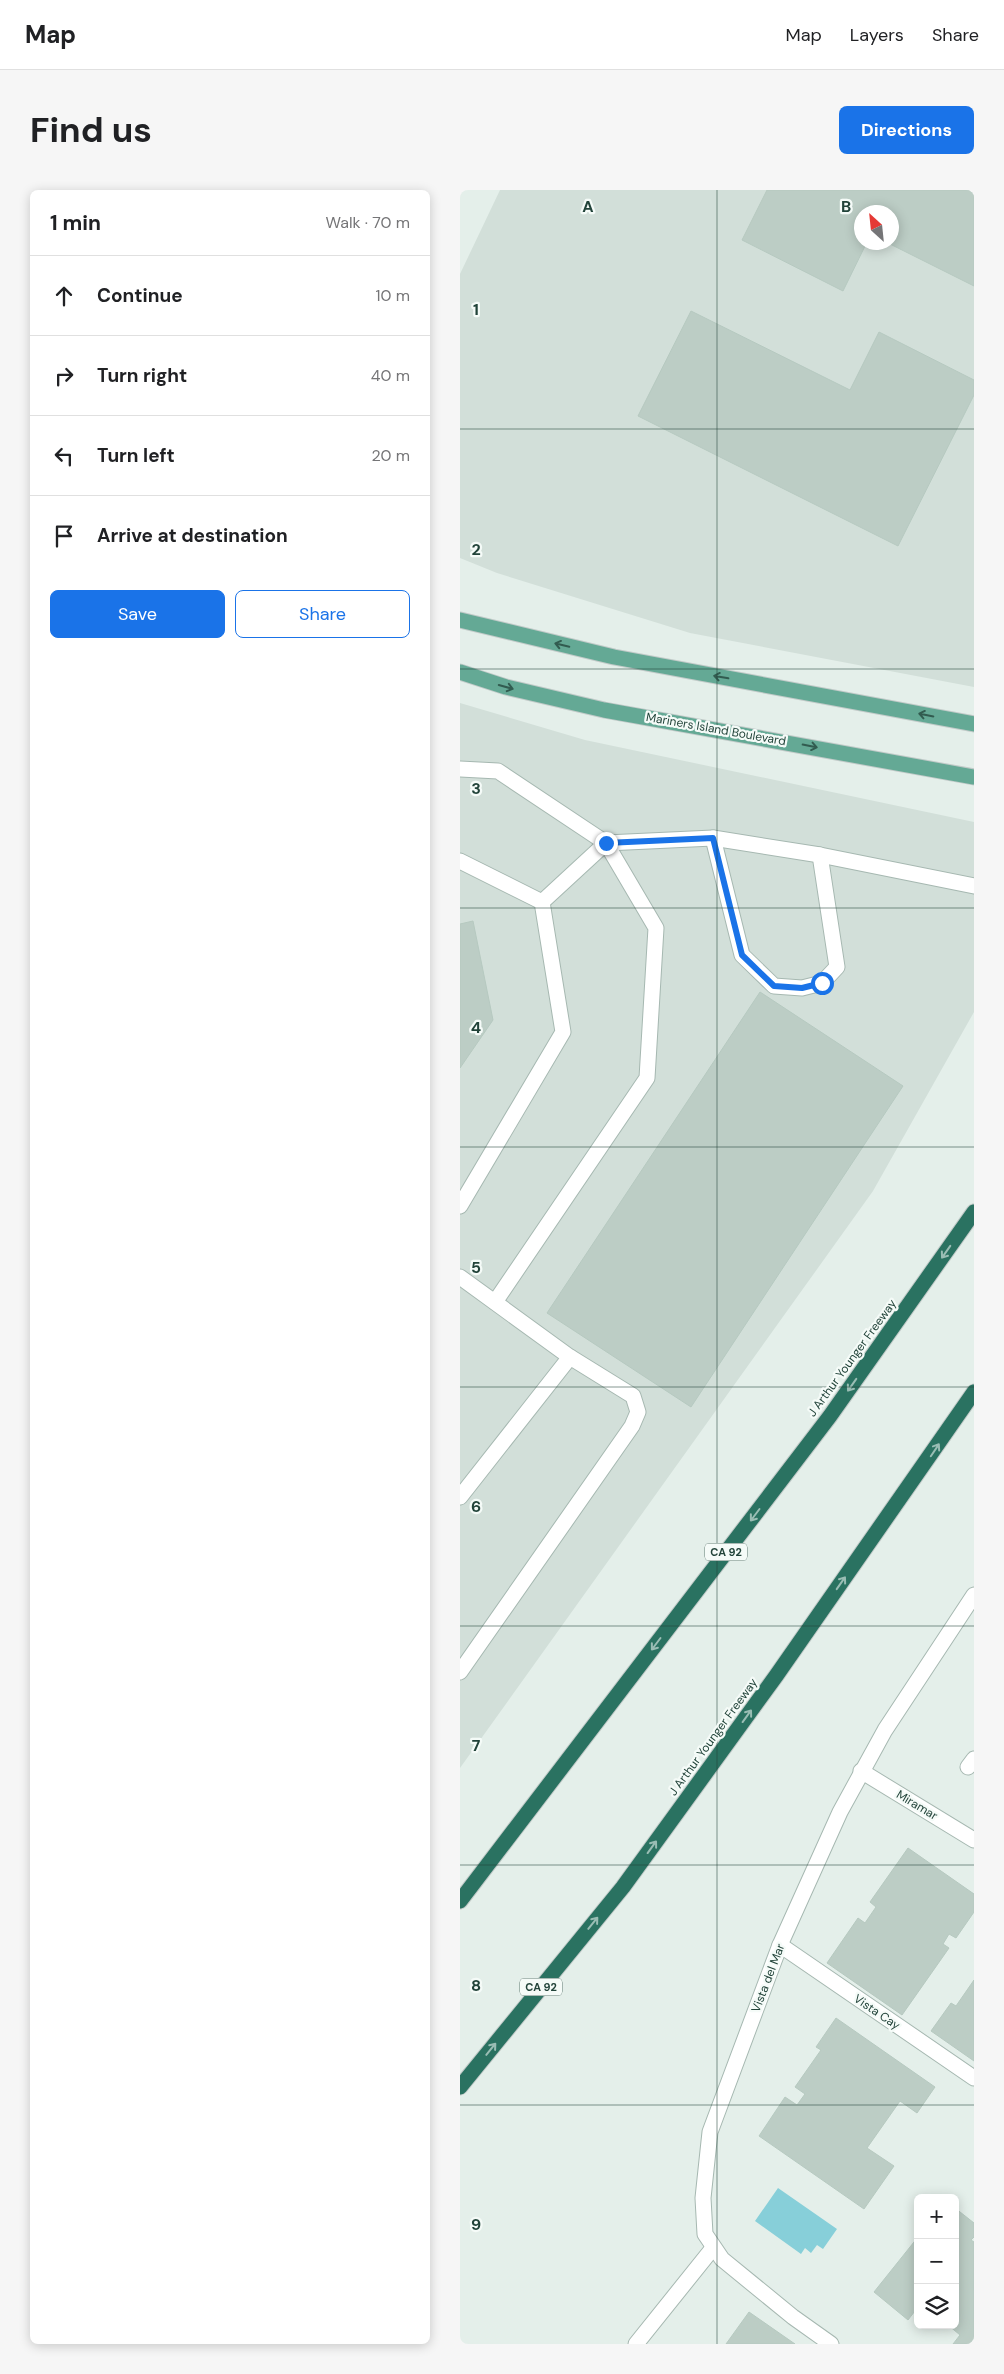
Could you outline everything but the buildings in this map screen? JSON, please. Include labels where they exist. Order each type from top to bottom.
[{"type":"highway","name":"J Arthur Younger Freeway","points":[[460,1901],[830,1416],[974,1212]]},
{"type":"highway","name":"J Arthur Younger Freeway","points":[[460,2087],[623,1887],[776,1676],[974,1392]]},
{"type":"main road","points":[[460,620],[614,657],[974,724]]},
{"type":"main road","name":"Mariners Island Boulevard","points":[[460,672],[506,687],[604,710],[974,777]]},
{"type":"street","points":[[460,769],[498,771],[606,843],[656,928],[647,1078],[495,1302]]},
{"type":"street","points":[[713,838],[742,955],[774,986],[802,988],[822,983],[837,967],[820,855]]},
{"type":"street","points":[[542,902],[606,843],[713,838],[820,855],[974,886]]},
{"type":"street","points":[[460,861],[542,902]]},
{"type":"street","points":[[460,1206],[563,1032],[542,902]]},
{"type":"street","points":[[460,1277],[570,1357],[633,1396],[638,1412],[632,1426],[460,1672]]},
{"type":"street","points":[[460,1497],[570,1357]]},
{"type":"street","name":"Vista del Mar","points":[[831,2344],[793,2317],[722,2259],[705,2234],[703,2198],[710,2132],[780,1945],[861,1771],[885,1730],[969,1614],[974,1595]]},
{"type":"street","name":"Miramar","points":[[861,1771],[974,1840]]},
{"type":"street","name":"Vista Cay","points":[[780,1945],[974,2078]]},
{"type":"street","points":[[636,2344],[713,2248]]},
{"type":"shaded area","points":[[500,190],[974,190],[974,687],[690,633],[497,573],[460,558],[460,274]]},
{"type":"shaded area","points":[[460,703],[585,740],[974,822],[974,1012],[873,1191],[460,1768]]},
{"type":"water","points":[[778,2188],[837,2229],[823,2249],[817,2245],[811,2253],[805,2248],[801,2254],[755,2221]]},
{"type":"route","points":[[606,843],[713,838],[742,955],[774,986],[802,988],[822,983]]}]
